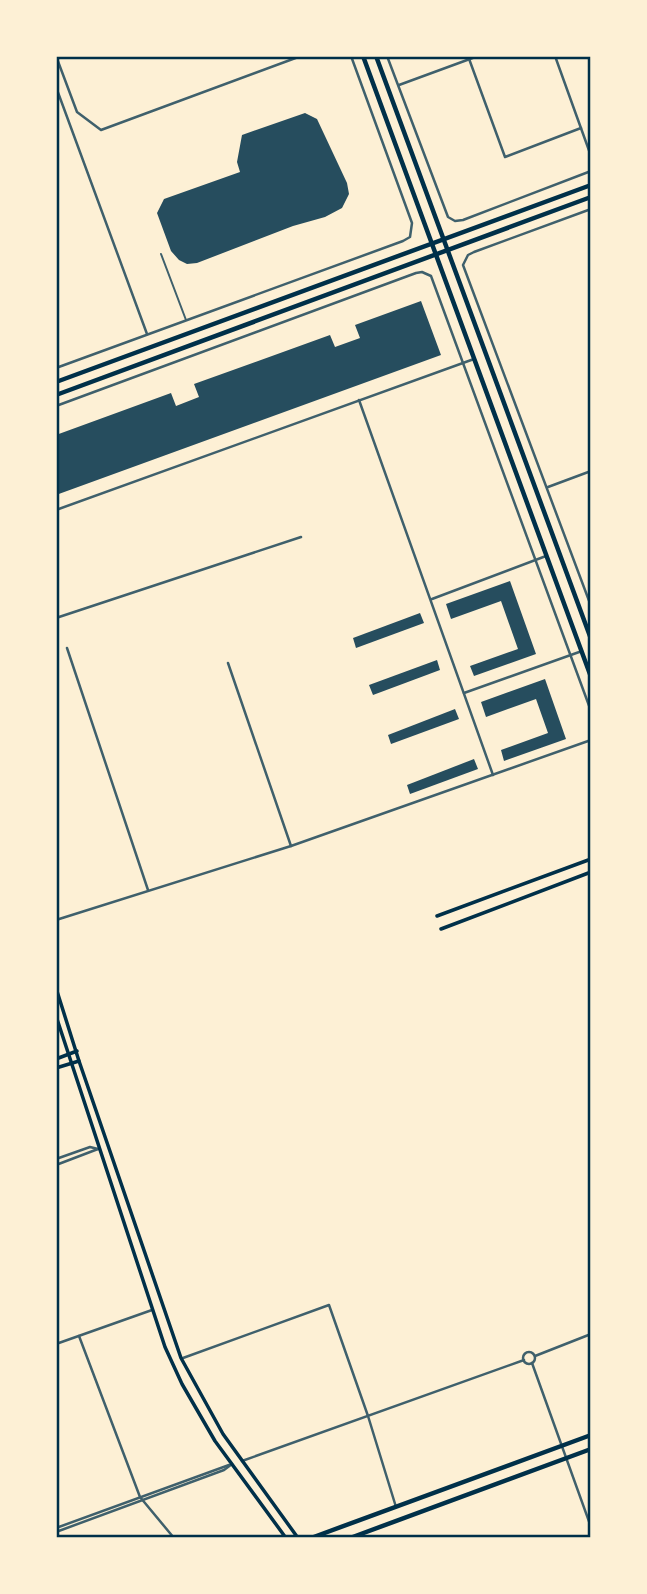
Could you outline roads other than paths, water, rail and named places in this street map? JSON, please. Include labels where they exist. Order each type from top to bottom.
[{"type":"main road","points":[[363,56],[591,677]]},
{"type":"main road","points":[[376,56],[591,639]]},
{"type":"main road","points":[[56,382],[591,185]]},
{"type":"main road","points":[[56,395],[591,197]]},
{"type":"main road","points":[[547,556],[559,552]]},
{"type":"main road","points":[[436,916],[591,859]]},
{"type":"main road","points":[[441,929],[591,872]]},
{"type":"main road","points":[[56,988],[181,1359],[209,1412],[298,1538]]},
{"type":"main road","points":[[56,1016],[165,1347],[182,1384],[215,1441],[286,1538]]},
{"type":"main road","points":[[56,1059],[77,1051]]},
{"type":"main road","points":[[56,1068],[79,1061]]},
{"type":"main road","points":[[311,1538],[591,1435]]},
{"type":"main road","points":[[350,1538],[591,1449]]},
{"type":"street","points":[[56,56],[77,113],[101,130],[301,56]]},
{"type":"street","points":[[56,368],[410,237],[412,223],[351,56]]},
{"type":"street","points":[[387,56],[448,217],[463,220],[591,171]]},
{"type":"street","points":[[398,86],[478,56]]},
{"type":"street","points":[[555,56],[591,156]]},
{"type":"street","points":[[468,58],[505,157],[581,128]]},
{"type":"street","points":[[56,87],[147,334]]},
{"type":"street","points":[[591,209],[468,255],[464,265],[591,606]]},
{"type":"street","points":[[161,254],[186,321]]},
{"type":"street","points":[[56,406],[422,272],[431,276],[591,711]]},
{"type":"street","points":[[56,510],[474,359]]},
{"type":"street","points":[[359,400],[493,775]]},
{"type":"street","points":[[547,488],[591,471]]},
{"type":"street","points":[[56,618],[301,537]]},
{"type":"street","points":[[559,552],[569,548]]},
{"type":"street","points":[[430,600],[547,556]]},
{"type":"street","points":[[67,649],[148,890]]},
{"type":"street","points":[[464,693],[582,651]]},
{"type":"street","points":[[228,663],[291,846]]},
{"type":"street","points":[[56,920],[291,846],[591,740]]},
{"type":"street","points":[[56,1159],[90,1147],[98,1149]]},
{"type":"street","points":[[56,1165],[98,1149]]},
{"type":"street","points":[[181,1359],[329,1306],[368,1416],[396,1507]]},
{"type":"street","points":[[56,1344],[153,1310]]},
{"type":"street","points":[[591,1334],[535,1356],[532,1363],[591,1527]]},
{"type":"street","points":[[79,1336],[141,1499],[174,1538]]},
{"type":"street","points":[[242,1461],[523,1360],[527,1352],[535,1356]]},
{"type":"street","points":[[523,1360],[528,1364],[532,1363]]},
{"type":"street","points":[[56,1530],[232,1464]]}]
